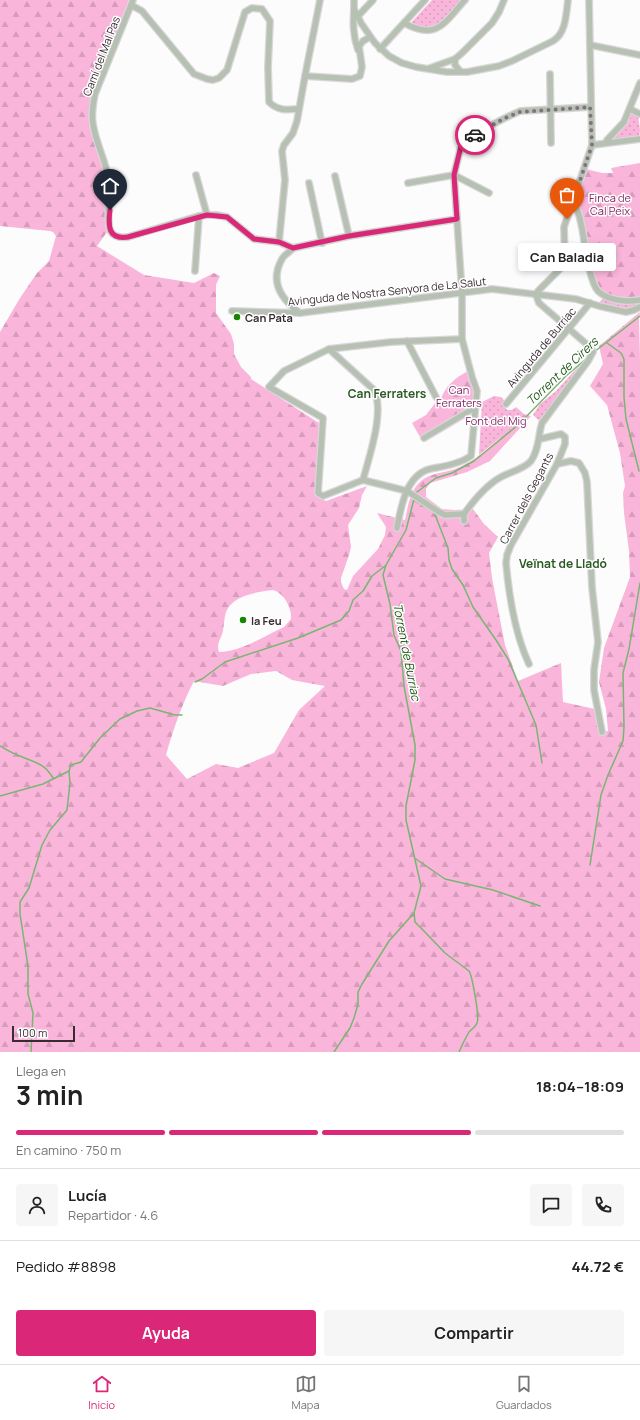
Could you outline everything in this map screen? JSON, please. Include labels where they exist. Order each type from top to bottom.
[{"type":"street","points":[[279,242],[285,180],[281,157],[282,151],[284,145],[293,133],[297,121],[298,109],[320,0]]},
{"type":"street","points":[[305,76],[352,79],[360,76],[362,67],[354,39],[354,0]]},
{"type":"street","points":[[358,16],[373,0]]},
{"type":"street","points":[[380,48],[425,0]]},
{"type":"street","points":[[404,24],[423,32],[432,31],[441,26],[465,0]]},
{"type":"street","points":[[430,68],[455,59],[462,54],[492,23],[504,0]]},
{"type":"street","points":[[354,9],[370,37],[389,56],[402,63],[416,67],[430,68],[447,72],[467,72],[512,62],[558,38],[563,30],[568,0]]},
{"type":"street","points":[[464,521],[464,514],[471,504],[490,485],[500,477],[523,467],[530,462],[535,454],[540,439],[542,423],[593,352],[590,347],[539,303],[536,295],[538,291],[565,264],[564,227],[592,145],[590,107],[589,0]]},
{"type":"street","points":[[132,3],[142,11],[194,74],[213,80],[219,78],[227,70],[234,52],[245,12],[252,8],[262,9],[270,21],[268,67],[269,102],[275,108],[288,110],[298,109]]},
{"type":"street","name":"Camí del Mal Pas","points":[[132,3],[95,94],[93,103],[92,122],[108,177],[110,195],[108,219],[110,231],[118,237],[128,237],[207,215],[227,217],[254,239],[279,242],[293,248]]},
{"type":"street","points":[[359,53],[359,46],[363,40],[370,37]]},
{"type":"street","points":[[590,45],[640,55]]},
{"type":"street","points":[[455,59],[456,65],[460,71]]},
{"type":"street","points":[[550,74],[551,143]]},
{"type":"street","points":[[606,143],[606,140],[624,122],[640,83]]},
{"type":"street","points":[[398,528],[400,511],[407,491],[415,478],[428,470],[464,461],[471,456],[477,391],[462,339],[462,293],[454,175],[461,146],[480,131],[520,112],[590,107]]},
{"type":"street","points":[[630,109],[640,114]]},
{"type":"street","points":[[592,145],[640,139]]},
{"type":"street","points":[[196,175],[207,215]]},
{"type":"street","points":[[408,183],[454,175],[489,193]]},
{"type":"street","points":[[335,176],[349,236]]},
{"type":"street","points":[[309,183],[322,243]]},
{"type":"street","points":[[573,202],[577,207],[592,282],[598,291],[605,296],[619,300],[640,300]]},
{"type":"street","points":[[195,271],[199,216]]},
{"type":"street","points":[[300,313],[282,297],[277,281],[277,274],[282,259],[293,248],[349,236],[457,219]]},
{"type":"street","name":"Avinguda de Nostra Senyora de La Salut","points":[[232,311],[300,313],[492,289],[576,299],[626,312],[640,307]]},
{"type":"street","name":"Avinguda de Burriac","points":[[506,404],[590,303]]},
{"type":"street","points":[[462,339],[391,342],[329,349],[284,371],[268,387],[322,418],[318,493],[323,496],[363,480],[407,491],[446,515],[464,514]]},
{"type":"street","points":[[407,342],[436,397]]},
{"type":"street","points":[[329,349],[374,390],[378,397],[377,424],[363,480]]},
{"type":"street","points":[[424,438],[476,407]]},
{"type":"street","name":"Carrer dels Gegants","points":[[528,664],[522,650],[514,616],[507,573],[507,555],[511,545],[557,464],[565,444],[565,437],[561,434],[540,439]]},
{"type":"street","points":[[557,464],[571,461],[579,463],[585,473],[587,482],[592,587],[598,642],[594,670],[594,690],[602,732]]},
{"type":"green space","points":[[0,0],[129,0],[91,93],[89,125],[104,171],[101,174],[103,185],[106,188],[107,232],[97,246],[144,275],[194,283],[214,273],[220,276],[216,285],[216,313],[231,334],[234,344],[234,354],[241,367],[251,377],[251,379],[319,423],[317,490],[320,492],[319,498],[326,501],[367,486],[362,495],[359,508],[348,525],[351,547],[341,578],[344,589],[347,590],[353,576],[378,549],[385,535],[386,527],[377,513],[405,520],[408,504],[414,489],[421,481],[433,475],[465,465],[501,438],[524,414],[531,416],[490,461],[467,472],[430,483],[426,489],[426,497],[442,509],[473,509],[484,524],[498,537],[489,553],[492,578],[505,645],[518,681],[561,663],[563,702],[595,709],[602,732],[608,731],[606,709],[599,682],[604,648],[630,577],[629,551],[624,513],[623,493],[625,486],[620,453],[607,405],[590,386],[603,364],[599,346],[640,312],[640,1052],[0,1052],[0,332],[37,273],[49,261],[56,236],[50,231],[0,226]],"holes":[[[273,590],[281,594],[289,606],[291,619],[284,627],[252,643],[236,649],[219,652],[218,644],[223,631],[226,612],[229,606],[246,595]],[[276,671],[292,680],[325,686],[299,710],[274,753],[238,768],[216,764],[187,779],[166,755],[178,717],[194,681],[223,686],[251,674]]]},
{"type":"green space","points":[[432,0],[463,0],[439,25],[432,29],[409,25]]},
{"type":"green space","points":[[631,112],[638,115],[640,130],[639,138],[611,141],[610,139]]},
{"type":"green space","name":"Finca de Cal Peix","points":[[640,163],[640,297],[620,298],[601,290],[594,280],[579,206],[575,201],[586,169],[602,173],[613,173],[611,168]]},
{"type":"green space","points":[[604,297],[640,300],[640,305],[625,311],[598,304]]},
{"type":"green space","points":[[590,356],[541,422],[533,415],[540,404],[556,391],[585,359]]},
{"type":"green space","name":"Can Ferraters","points":[[468,371],[475,392],[473,404],[420,437],[412,423],[426,415],[436,402],[440,401],[451,383]]},
{"type":"green space","name":"Font del Mig","points":[[494,396],[501,397],[504,400],[504,406],[507,410],[512,410],[516,407],[524,414],[509,431],[479,455],[482,402]]},
{"type":"waterway","name":"Torrent de Cirers","points":[[594,352],[640,316]]},
{"type":"waterway","points":[[607,343],[621,353],[624,359],[624,397],[626,419],[639,471]]},
{"type":"waterway","name":"Torrent de Cirers","points":[[417,492],[436,478],[452,473],[474,461],[518,425],[566,376],[587,358]]},
{"type":"waterway","name":"Torrent de Burriac","points":[[334,1052],[350,1028],[358,1004],[358,992],[362,984],[389,941],[414,913],[421,886],[406,820],[406,806],[415,760],[415,745],[404,686],[401,651],[394,635],[390,604],[383,575],[386,565],[406,530],[414,499]]},
{"type":"waterway","points":[[414,500],[434,512],[448,548],[449,560],[452,569],[463,585],[473,607],[508,659],[536,725],[542,763]]},
{"type":"waterway","points":[[195,682],[202,679],[225,662],[298,638],[341,620],[349,611],[353,600],[363,591],[372,576],[385,566]]},
{"type":"waterway","points":[[590,865],[601,795],[623,741],[623,673],[629,649],[640,583]]},
{"type":"waterway","points":[[0,796],[43,784],[69,771],[71,765],[81,762],[100,738],[120,719],[137,711],[150,708],[175,715],[182,715]]},
{"type":"waterway","points":[[0,746],[43,766],[53,778]]},
{"type":"waterway","points":[[31,1052],[33,1013],[28,994],[28,966],[20,914],[20,902],[29,888],[42,845],[50,830],[67,810],[70,783],[69,771]]},
{"type":"waterway","points":[[416,859],[445,879],[493,890],[540,906]]},
{"type":"waterway","points":[[414,913],[415,922],[445,953],[469,971],[472,980],[478,1019],[475,1026],[469,1032],[459,1052]]},
{"type":"way so far","points":[[475,135],[505,118],[520,112],[542,109],[590,107],[592,145],[567,219]]},
{"type":"place","name":"Can Baladia","points":[[567,219]]},
{"type":"place","name":"Can Pata","points":[[237,317]]},
{"type":"place","name":"la Feu","points":[[243,620]]},
{"type":"district","name":"Can Ferraters","points":[[387,393]]},
{"type":"district","name":"Veïnat de Lladó","points":[[563,563]]},
{"type":"route","points":[[110,210],[108,219],[109,228],[114,235],[118,237],[128,237],[207,215],[216,215],[227,217],[254,239],[279,242],[293,248],[349,236],[457,219],[454,175],[461,146],[475,135]]}]
